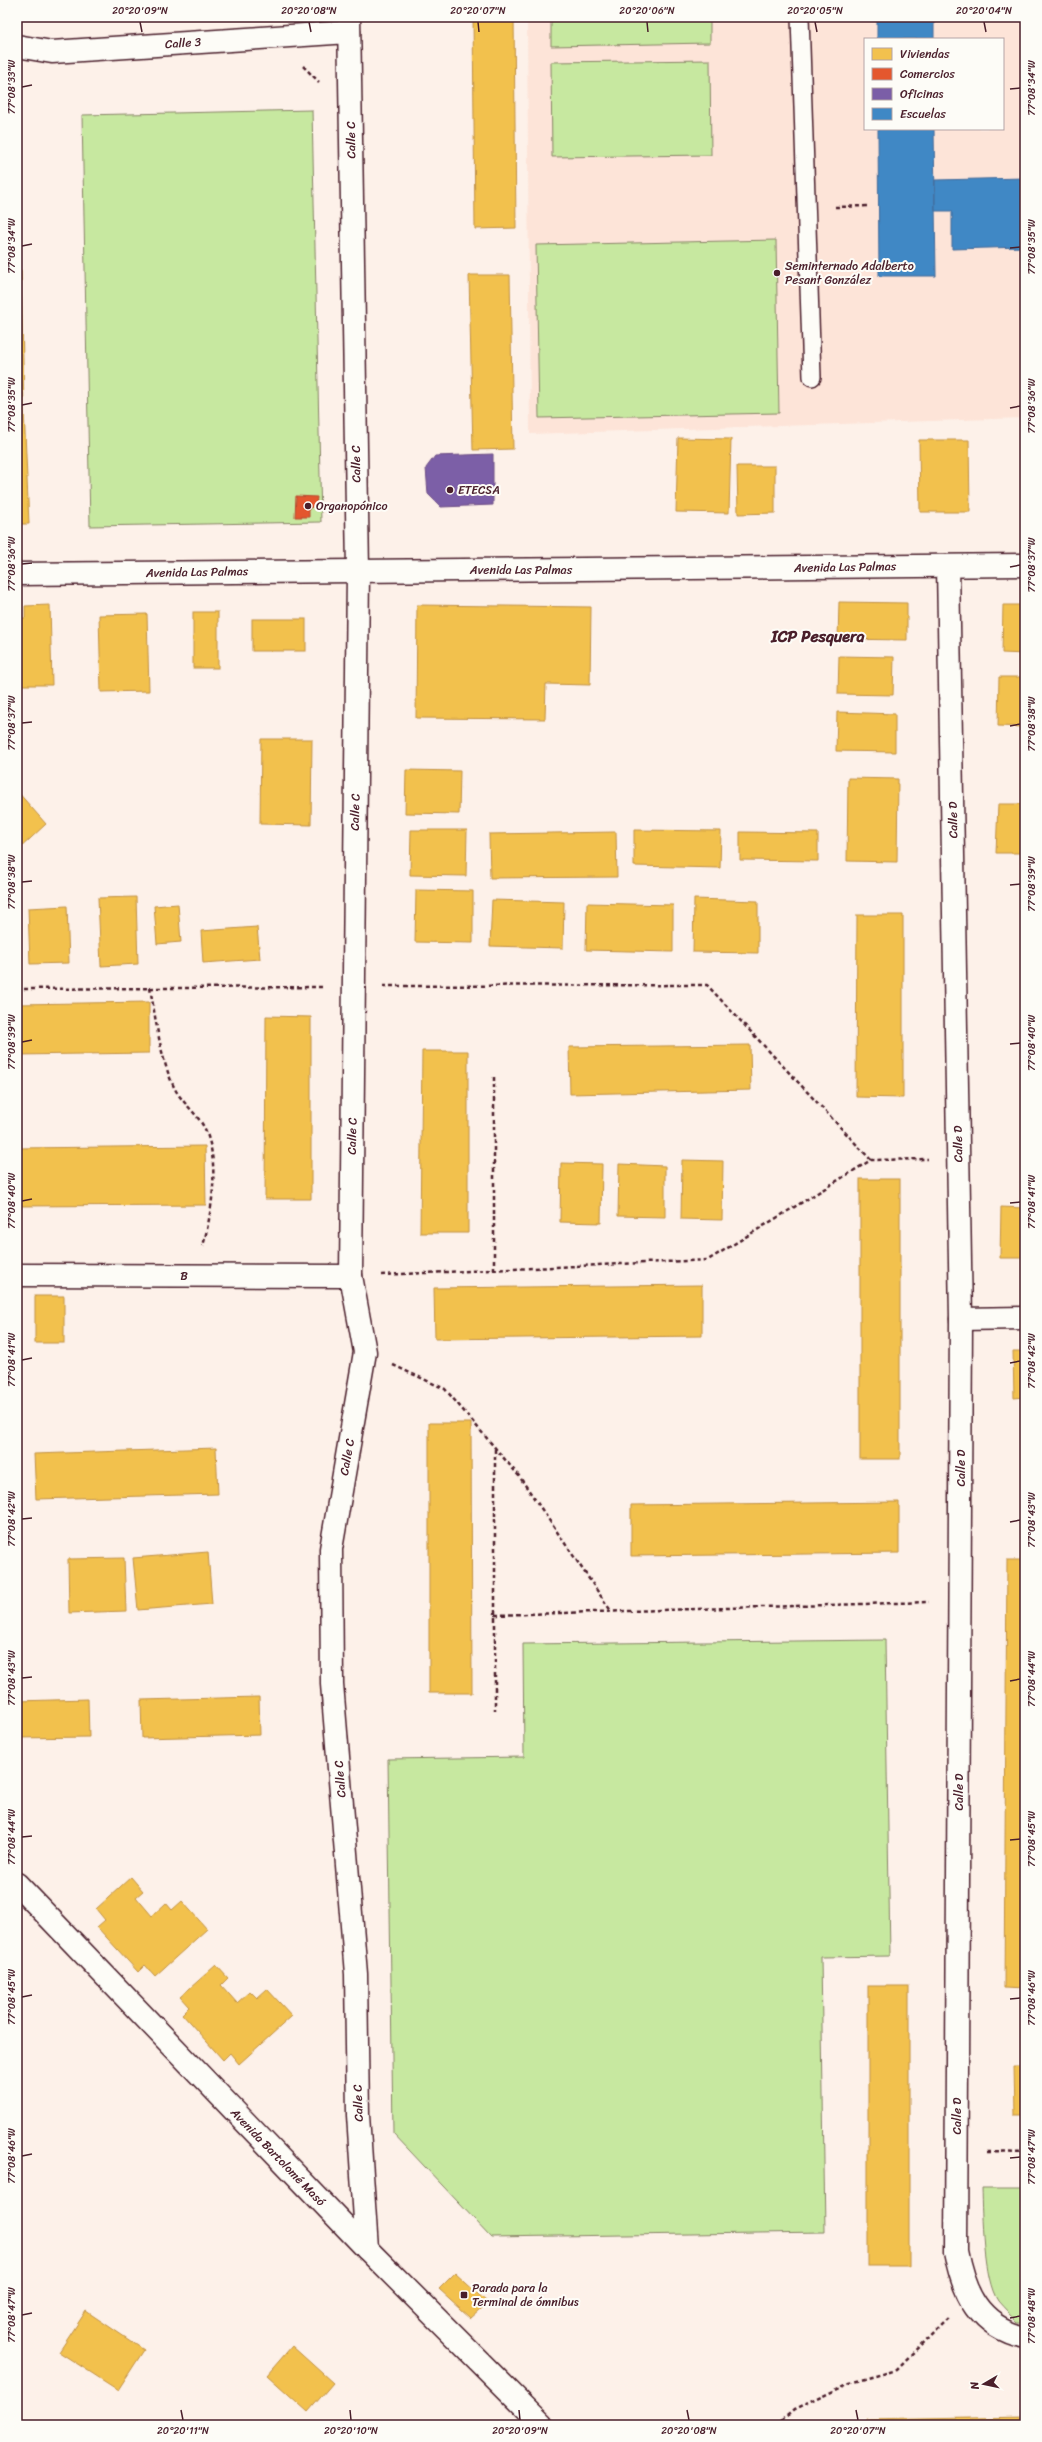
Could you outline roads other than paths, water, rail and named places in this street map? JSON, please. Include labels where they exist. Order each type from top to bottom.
[{"type":"street","name":"Calle 3","points":[[17,46],[52,52],[276,37],[349,24]]},
{"type":"street","name":"Calle C","points":[[349,24],[358,571],[351,1276],[365,1352],[331,1557],[332,1684],[356,1974],[358,2115],[367,2250]]},
{"type":"street","name":"Avenida Las Palmas","points":[[17,574],[1025,565]]},
{"type":"street","name":"Calle D","points":[[948,566],[961,1319],[956,2251],[961,2277],[969,2297],[985,2317],[1009,2334],[1025,2337]]},
{"type":"street","name":"B","points":[[17,1275],[351,1276]]},
{"type":"street","points":[[961,1319],[1025,1318]]},
{"type":"street","name":"Avenida Bartolomé Masó","points":[[17,1884],[367,2250],[543,2425]]},
{"type":"lane","points":[[800,17],[812,377]]},
{"type":"place","name":"Seminternado Adalberto Pesant González","points":[[777,273]]},
{"type":"place","name":"ETECSA","points":[[450,490]]},
{"type":"place","name":"Organopónico","points":[[308,506]]},
{"type":"place","name":"Parada para la Terminal de ómnibus","points":[[464,2295]]},
{"type":"district","name":"ICP Pesquera","points":[[818,636]]}]
